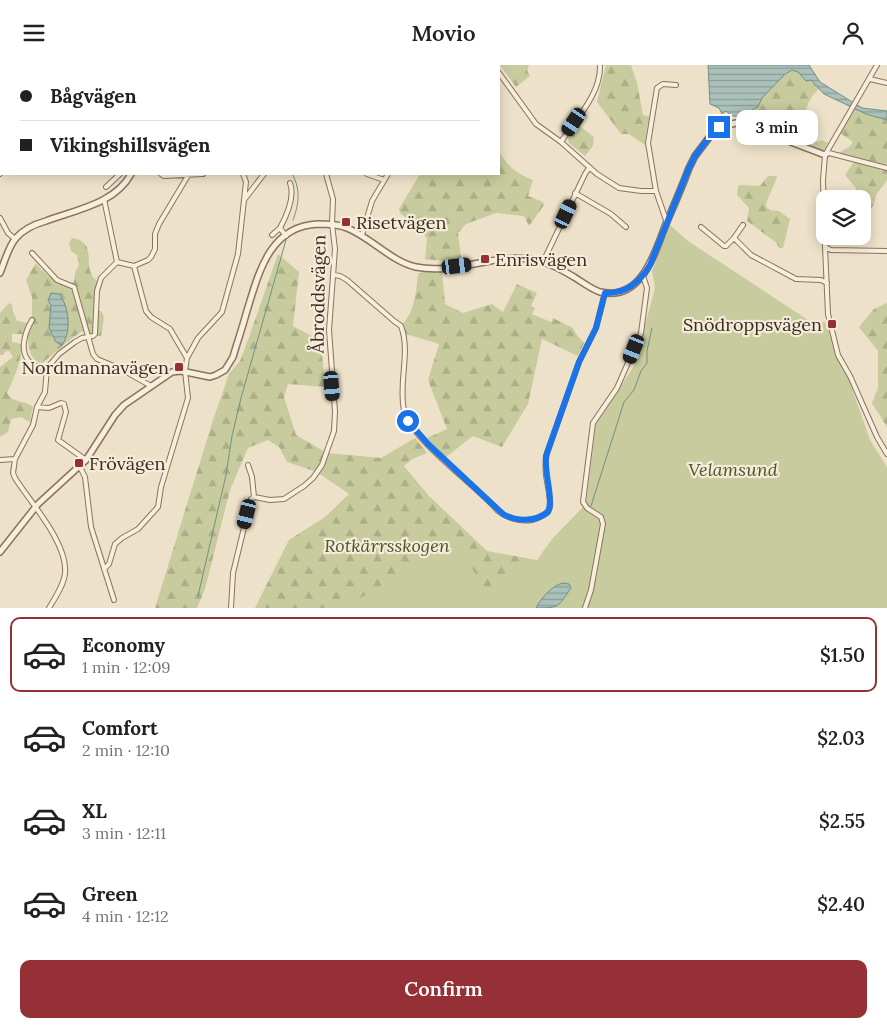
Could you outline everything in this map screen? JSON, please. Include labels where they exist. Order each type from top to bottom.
[{"type":"street","points":[[561,143],[589,103],[600,74],[600,65]]},
{"type":"street","points":[[877,65],[828,148],[825,155],[823,179],[828,314],[838,355],[887,454]]},
{"type":"street","points":[[500,74],[536,124],[589,168],[619,188],[656,191]]},
{"type":"street","points":[[870,79],[887,83]]},
{"type":"street","points":[[667,223],[656,191],[648,143],[655,96],[659,86],[676,85]]},
{"type":"street","points":[[0,552],[36,507],[86,460],[119,410],[172,372],[186,371],[210,377],[223,372],[230,363],[261,267],[271,248],[286,236],[305,226],[332,224],[347,227],[398,259],[415,267],[436,268],[531,259],[564,271],[594,289],[605,293],[617,293],[643,277],[650,265],[695,156],[719,127],[736,123],[746,125],[825,155],[828,153],[887,168]]},
{"type":"street","points":[[543,262],[575,193],[589,168]]},
{"type":"street","points":[[106,187],[119,175]]},
{"type":"street","points":[[0,273],[15,239],[30,227],[104,199],[120,189],[130,175]]},
{"type":"street","points":[[163,175],[176,175]]},
{"type":"street","points":[[118,262],[134,266],[151,257],[155,249],[155,234],[159,224],[188,175]]},
{"type":"street","points":[[186,358],[198,338],[222,311],[238,254],[246,182],[244,175]]},
{"type":"street","points":[[244,200],[263,175]]},
{"type":"street","name":"Åbroddsvägen","points":[[254,497],[284,499],[296,493],[313,478],[322,465],[328,451],[335,425],[329,330],[335,249],[332,224],[333,199],[326,175]]},
{"type":"street","points":[[369,175],[384,181]]},
{"type":"street","points":[[362,235],[372,201],[387,175]]},
{"type":"street","points":[[272,235],[280,227],[289,204],[292,189],[290,183]]},
{"type":"street","points":[[575,193],[611,214],[626,227]]},
{"type":"street","points":[[104,199],[106,217],[118,262]]},
{"type":"street","points":[[0,218],[8,233],[15,239]]},
{"type":"street","points":[[701,227],[726,246],[734,239],[743,225]]},
{"type":"street","points":[[280,227],[286,236]]},
{"type":"street","points":[[734,239],[751,255],[796,279],[821,280],[827,283]]},
{"type":"street","points":[[825,247],[831,250],[887,251]]},
{"type":"street","points":[[32,253],[57,280],[74,287],[93,354],[97,359],[151,386]]},
{"type":"street","points":[[49,608],[63,581],[65,567],[57,543],[36,507],[14,478],[13,473],[16,459],[33,425],[37,407],[46,392],[47,369],[51,362],[67,347],[82,338],[93,337],[96,332],[96,291],[101,278],[118,262]]},
{"type":"street","points":[[104,569],[109,565],[115,544],[122,537],[138,529],[158,507],[161,487],[188,398],[186,358],[170,329],[151,317],[146,311],[134,266]]},
{"type":"street","points":[[334,275],[347,280],[401,326],[406,346],[403,403],[404,412],[412,427],[498,511],[508,517],[523,520],[539,517],[546,514],[549,509],[550,503],[545,469],[546,456],[579,362],[596,328],[605,293]]},
{"type":"street","points":[[585,608],[603,524],[601,517],[587,508],[583,502],[593,423],[617,389],[641,333],[647,288],[643,277]]},
{"type":"street","points":[[32,320],[25,339],[26,356],[30,362],[47,369]]},
{"type":"street","points":[[37,407],[49,408],[61,403],[64,404],[66,412],[58,439],[86,460]]},
{"type":"street","points":[[0,460],[16,459]]},
{"type":"street","points":[[231,608],[233,573],[251,499],[254,497],[252,477],[248,465]]},
{"type":"street","points":[[80,467],[85,477],[90,523],[114,600]]},
{"type":"green space","points":[[500,65],[529,65],[527,70],[530,76],[516,87]]},
{"type":"green space","points":[[606,65],[631,65],[637,83],[643,115],[650,117],[645,145],[629,134],[621,134],[597,102]]},
{"type":"green space","points":[[792,70],[798,72],[806,80],[811,80],[819,89],[809,101],[805,115],[808,129],[812,136],[817,142],[822,140],[828,143],[825,149],[821,151],[751,120],[749,115],[753,109],[758,107],[762,98],[784,75]]},
{"type":"green space","points":[[854,108],[866,114],[887,120],[887,163],[885,166],[839,154],[853,142],[840,133]]},
{"type":"green space","points":[[577,124],[594,137],[593,146],[585,156],[569,143],[568,138]]},
{"type":"green space","points":[[500,153],[513,169],[533,180],[528,196],[543,202],[544,205],[529,226],[524,216],[496,213],[466,224],[458,233],[461,258],[444,261],[425,259],[427,238],[420,229],[400,213],[399,209],[419,175],[500,175]]},
{"type":"green space","points":[[854,162],[887,170],[887,180],[876,195],[871,209],[871,190],[856,190],[845,175]]},
{"type":"green space","points":[[768,176],[777,176],[766,206],[770,210],[779,211],[790,219],[783,248],[780,248],[777,243],[747,221],[749,208],[737,195],[738,186],[760,186]]},
{"type":"green space","name":"Velamsund","points":[[670,225],[688,241],[814,324],[825,322],[849,380],[870,440],[887,467],[887,608],[344,608],[456,540],[485,591],[537,560],[552,539],[586,504],[596,424],[634,366],[655,288],[652,271]]},
{"type":"green space","points":[[72,238],[80,240],[87,248],[90,270],[97,282],[94,308],[102,312],[104,317],[101,336],[95,336],[82,331],[41,364],[32,357],[28,339],[21,334],[12,334],[12,342],[22,344],[17,369],[7,393],[15,400],[33,407],[30,422],[21,417],[11,419],[8,432],[0,437],[0,367],[13,357],[9,351],[0,355],[0,313],[9,303],[12,305],[17,321],[28,323],[32,320],[32,297],[26,280],[36,263],[49,276],[60,283],[65,285],[74,282],[75,272],[79,266],[77,255],[71,251],[69,243]]},
{"type":"green space","name":"Rotkärrsskogen","points":[[278,254],[299,272],[293,326],[312,336],[312,352],[322,353],[325,387],[288,384],[284,397],[296,435],[327,453],[381,458],[415,438],[427,453],[412,459],[404,466],[429,496],[487,551],[537,560],[512,608],[255,608],[289,540],[325,517],[349,494],[317,472],[287,462],[279,447],[268,440],[248,448],[230,490],[205,589],[197,608],[155,608],[213,420],[229,374],[240,361]]},
{"type":"green space","points":[[442,271],[445,304],[463,313],[492,304],[503,312],[517,284],[537,293],[531,306],[535,308],[532,314],[551,322],[553,318],[573,328],[584,343],[578,356],[542,339],[528,404],[502,447],[473,436],[446,457],[425,439],[447,429],[428,380],[439,344],[406,334],[402,325],[410,314],[418,274]]},
{"type":"green space","points":[[887,303],[887,427],[872,403],[878,388],[878,351],[859,327],[874,309]]},
{"type":"water","points":[[708,65],[809,65],[820,82],[862,108],[887,111],[887,120],[866,114],[824,94],[811,80],[806,81],[798,72],[792,70],[784,75],[762,98],[758,107],[753,109],[749,115],[734,116],[726,111],[722,114],[719,108],[710,104]]},
{"type":"water","points":[[51,293],[59,294],[67,312],[67,333],[62,345],[56,342],[49,328],[51,305],[48,301]]},
{"type":"water","points":[[562,583],[569,584],[571,588],[561,603],[550,608],[536,608],[547,593]]},
{"type":"waterway","points":[[292,175],[298,191],[297,208],[293,220]]},
{"type":"waterway","points":[[198,596],[226,475],[232,436],[241,398],[286,240]]},
{"type":"waterway","points":[[591,506],[624,402],[634,390],[641,371],[647,363],[647,351],[652,328]]},
{"type":"place","name":"Risetvägen","points":[[346,222]]},
{"type":"place","name":"Enrisvägen","points":[[485,259]]},
{"type":"place","name":"Snödroppsvägen","points":[[832,324]]},
{"type":"place","name":"Nordmannavägen","points":[[179,367]]},
{"type":"place","name":"Frövägen","points":[[79,463]]},
{"type":"route","points":[[408,421],[428,444],[492,503],[498,511],[508,517],[528,520],[546,514],[550,507],[545,469],[546,456],[579,362],[596,328],[605,293],[623,291],[643,277],[650,265],[695,156],[719,127]]}]
